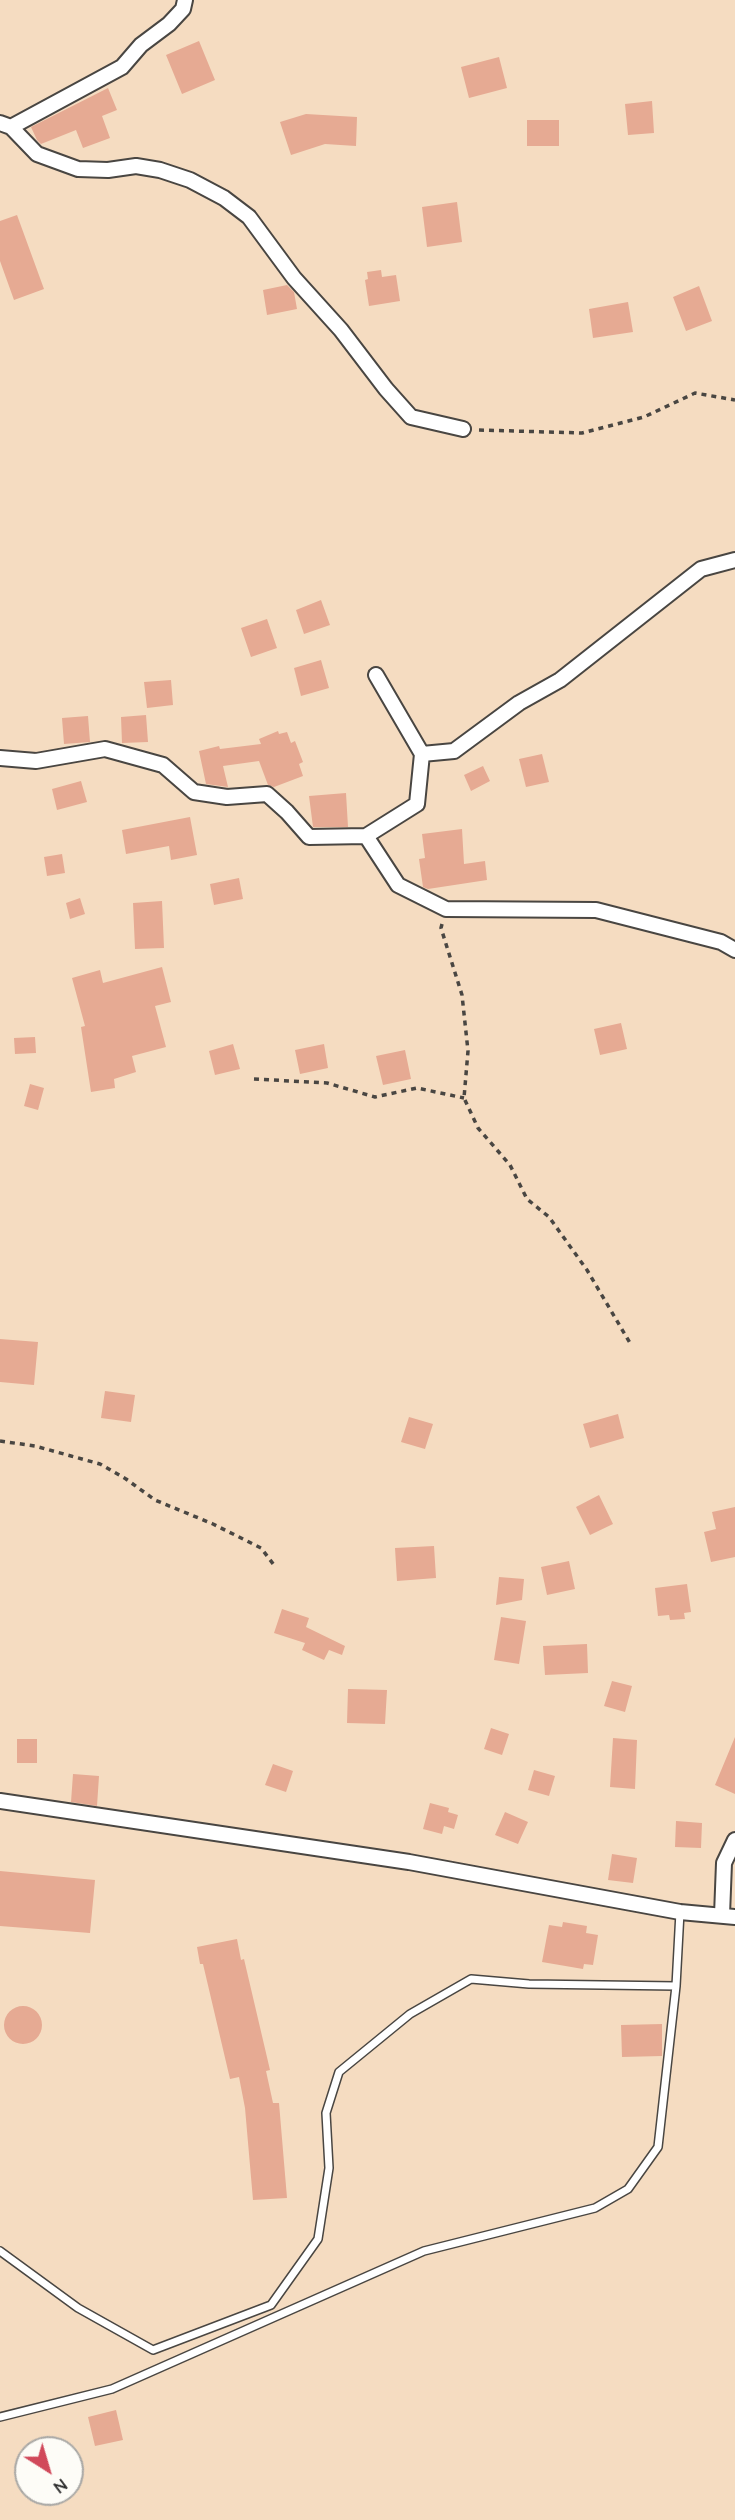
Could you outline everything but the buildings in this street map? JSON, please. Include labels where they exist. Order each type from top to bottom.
[{"type":"street","points":[[185,0],[183,9],[169,24],[141,45],[122,67],[6,125],[37,154],[78,169],[108,170],[136,166],[190,180],[224,198],[249,217],[294,278],[341,330],[411,418],[463,429]]},
{"type":"street","points":[[422,754],[454,751],[519,703],[560,680],[701,569],[735,560]]},
{"type":"street","points":[[0,758],[36,761],[105,749],[163,765],[194,792],[227,797],[267,794],[309,836],[366,836],[417,804],[422,754],[376,675]]},
{"type":"street","points":[[366,836],[398,885],[446,909],[596,910],[721,942],[735,950]]},
{"type":"street","points":[[0,1801],[409,1862],[680,1912],[728,1916],[724,1863],[735,1840]]},
{"type":"lane","points":[[0,2417],[112,2389],[424,2251],[595,2208],[628,2189],[658,2147],[676,1986],[680,1912]]},
{"type":"lane","points":[[0,2251],[78,2308],[153,2350],[271,2305],[318,2239],[329,2168],[326,2113],[339,2072],[410,2014],[471,1979],[529,1984],[676,1986]]},
{"type":"path","points":[[463,429],[582,433],[644,417],[695,393],[735,400]]},
{"type":"path","points":[[446,909],[441,928],[462,995],[468,1051],[464,1098],[478,1128],[510,1165],[527,1199],[549,1217],[587,1270],[630,1343]]},
{"type":"path","points":[[254,1079],[327,1083],[375,1097],[418,1088],[464,1098]]},
{"type":"path","points":[[0,1441],[100,1464],[155,1500],[261,1548],[274,1565]]}]
